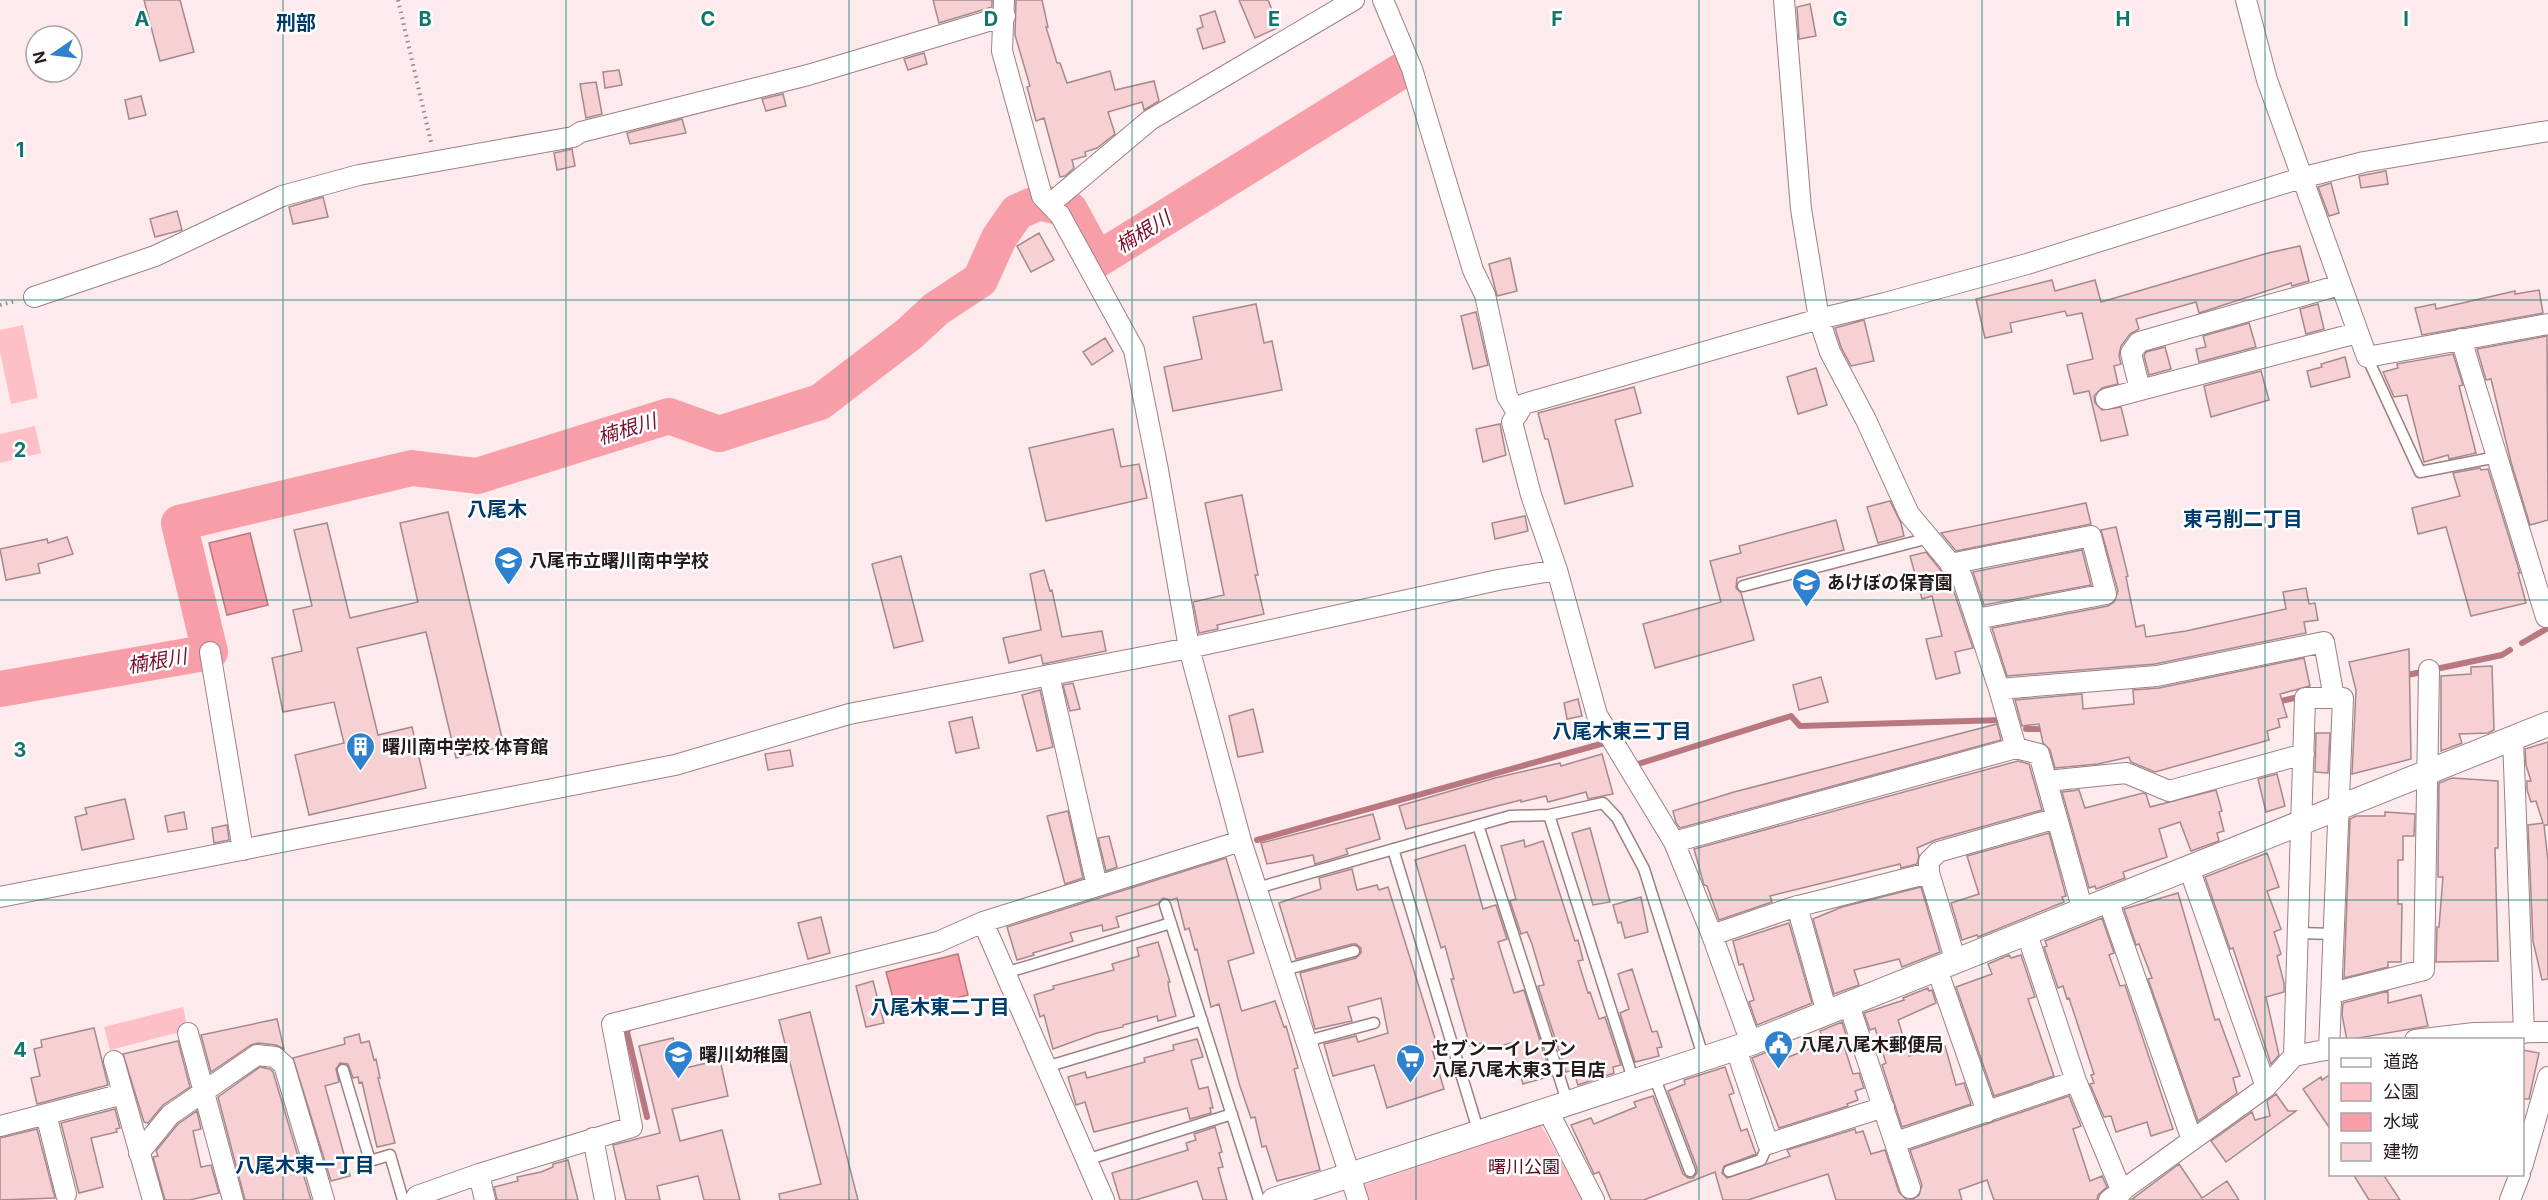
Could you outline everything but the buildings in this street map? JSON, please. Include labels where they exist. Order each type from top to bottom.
[{"type":"street","points":[[1050,204],[1150,120],[1354,0]]},
{"type":"street","points":[[1383,0],[1412,69],[1473,270],[1485,295],[1507,396],[1518,414]]},
{"type":"street","points":[[1784,0],[1801,209],[1819,318],[1830,352],[1866,420],[1909,514],[1962,577],[2016,748]]},
{"type":"street","points":[[2246,0],[2267,80],[2367,357],[2548,324]]},
{"type":"street","points":[[34,297],[156,256],[282,196],[358,175],[573,137],[580,132],[808,75],[1004,8],[1002,51],[1042,196],[1060,215],[1134,350],[1158,470],[1189,648],[1241,841],[1358,1200]]},
{"type":"street","points":[[1884,1107],[1768,1144],[1712,935],[1674,843],[1597,715],[1557,570],[1531,495],[1512,422],[1524,404],[1819,318],[1885,303],[2027,264],[2301,178],[2364,162],[2548,131]]},
{"type":"street","points":[[2140,390],[2132,353],[2139,342],[2340,285]]},
{"type":"street","points":[[2106,399],[2357,333]]},
{"type":"street","points":[[2461,339],[2546,617],[2548,615]]},
{"type":"street","points":[[1950,564],[2091,536],[2106,594],[1976,619]]},
{"type":"street","points":[[0,897],[675,765],[849,714],[1189,648],[1498,580],[1557,570]]},
{"type":"street","points":[[1999,689],[2157,676],[2324,642],[2334,698]]},
{"type":"street","points":[[210,652],[243,850]]},
{"type":"street","points":[[2332,993],[2424,970],[2428,670]]},
{"type":"street","points":[[1049,675],[1097,886]]},
{"type":"street","points":[[2294,1056],[2306,698],[2343,698],[2330,1038]]},
{"type":"street","points":[[1274,1200],[1743,1046],[2548,724]]},
{"type":"street","points":[[2513,738],[2524,1033]]},
{"type":"street","points":[[1674,843],[2016,748],[2039,754],[2083,910]]},
{"type":"street","points":[[2047,781],[2126,773],[2169,791],[2304,754]]},
{"type":"street","points":[[1987,1112],[1947,966],[1929,873],[1929,861],[1938,852],[2056,818]]},
{"type":"street","points":[[406,1198],[632,1126],[612,1024],[938,942],[983,922],[1241,841]]},
{"type":"street","points":[[2189,868],[2266,1087]]},
{"type":"street","points":[[1712,935],[1797,906],[1929,873]]},
{"type":"street","points":[[2108,900],[2192,1140]]},
{"type":"street","points":[[1797,906],[1838,1009],[1884,1107],[1910,1188]]},
{"type":"street","points":[[983,922],[1104,1200]]},
{"type":"street","points":[[2027,934],[2115,1196],[2266,1087],[2294,1056],[2329,1050]]},
{"type":"street","points":[[2432,1038],[2474,1033],[2548,1032]]},
{"type":"street","points":[[188,1033],[233,1200]]},
{"type":"street","points":[[139,1153],[170,1115],[257,1055],[275,1057],[284,1065],[324,1200]]},
{"type":"street","points":[[114,1061],[153,1200]]},
{"type":"street","points":[[2524,1163],[2548,1077]]},
{"type":"street","points":[[1896,1142],[2076,1082]]},
{"type":"street","points":[[0,1126],[123,1094]]},
{"type":"street","points":[[1558,1107],[1594,1200]]},
{"type":"street","points":[[46,1114],[66,1194]]},
{"type":"street","points":[[593,1138],[605,1200]]},
{"type":"street","points":[[478,1174],[485,1200]]},
{"type":"street","points":[[2510,1200],[2519,1176]]},
{"type":"lane","points":[[2367,357],[2420,472],[2497,457]]},
{"type":"lane","points":[[1743,586],[1929,538]]},
{"type":"lane","points":[[1257,888],[1510,816],[1549,816],[1604,803],[1617,818],[1644,869],[1704,1059]]},
{"type":"lane","points":[[1549,816],[1644,1079],[1689,1171]]},
{"type":"lane","points":[[1478,825],[1558,1107]]},
{"type":"lane","points":[[1393,849],[1479,1133]]},
{"type":"lane","points":[[1165,905],[1259,1200]]},
{"type":"lane","points":[[1005,973],[1171,923]]},
{"type":"lane","points":[[2298,933],[2334,934]]},
{"type":"lane","points":[[1284,970],[1354,951]]},
{"type":"lane","points":[[1046,1067],[1202,1020]]},
{"type":"lane","points":[[1307,1041],[1374,1023]]},
{"type":"lane","points":[[343,1070],[370,1161],[390,1155],[406,1198]]},
{"type":"lane","points":[[1086,1160],[1232,1114]]},
{"type":"lane","points":[[1729,1171],[1761,1160],[1768,1144]]},
{"type":"path","points":[[398,0],[435,161]]},
{"type":"green space","points":[[23,325],[38,398],[11,404],[0,352],[0,330]]},
{"type":"green space","points":[[35,426],[41,453],[0,463],[0,434]]},
{"type":"green space","points":[[183,1007],[188,1030],[110,1050],[104,1027]]},
{"type":"green space","name":"曙川公園","points":[[1541,1125],[1583,1200],[1367,1200],[1363,1185]]},
{"type":"water","points":[[250,533],[268,605],[227,615],[209,543]]},
{"type":"water","points":[[958,954],[968,995],[897,1013],[886,972]]},
{"type":"waterway","name":"楠根川","points":[[0,689],[210,652],[179,523],[412,468],[477,476],[669,416],[719,434],[820,402],[909,334],[936,309],[980,280],[999,238],[1017,212],[1040,202],[1070,210],[1097,260],[1401,71]]},
{"type":"waterway","points":[[2522,643],[2548,628]]},
{"type":"waterway","points":[[2436,669],[2502,655],[2510,650]]},
{"type":"waterway","points":[[2402,676],[2422,672]]},
{"type":"waterway","points":[[2277,702],[2302,696]]},
{"type":"waterway","points":[[1638,764],[1791,716],[1800,726],[2002,720]]},
{"type":"waterway","points":[[2026,729],[2047,729]]},
{"type":"waterway","points":[[1257,840],[1608,742]]},
{"type":"waterway","points":[[631,1023],[627,1032],[647,1117]]},
{"type":"place","name":"八尾市立曙川南中学校","points":[[508,586]]},
{"type":"place","name":"あけぼの保育園","points":[[1806,608]]},
{"type":"place","name":"曙川南中学校 体育館","points":[[361,772]]},
{"type":"place","name":"八尾八尾木郵便局","points":[[1778,1070]]},
{"type":"place","name":"曙川幼稚園","points":[[678,1080]]},
{"type":"place","name":"セブンーイレブン 八尾八尾木東3丁目店","points":[[1411,1084]]},
{"type":"district","name":"刑部","points":[[296,23]]},
{"type":"district","name":"八尾木","points":[[497,509]]},
{"type":"district","name":"東弓削二丁目","points":[[2243,519]]},
{"type":"district","name":"八尾木東三丁目","points":[[1622,731]]},
{"type":"district","name":"八尾木東二丁目","points":[[940,1007]]},
{"type":"district","name":"八尾木東一丁目","points":[[305,1165]]}]
